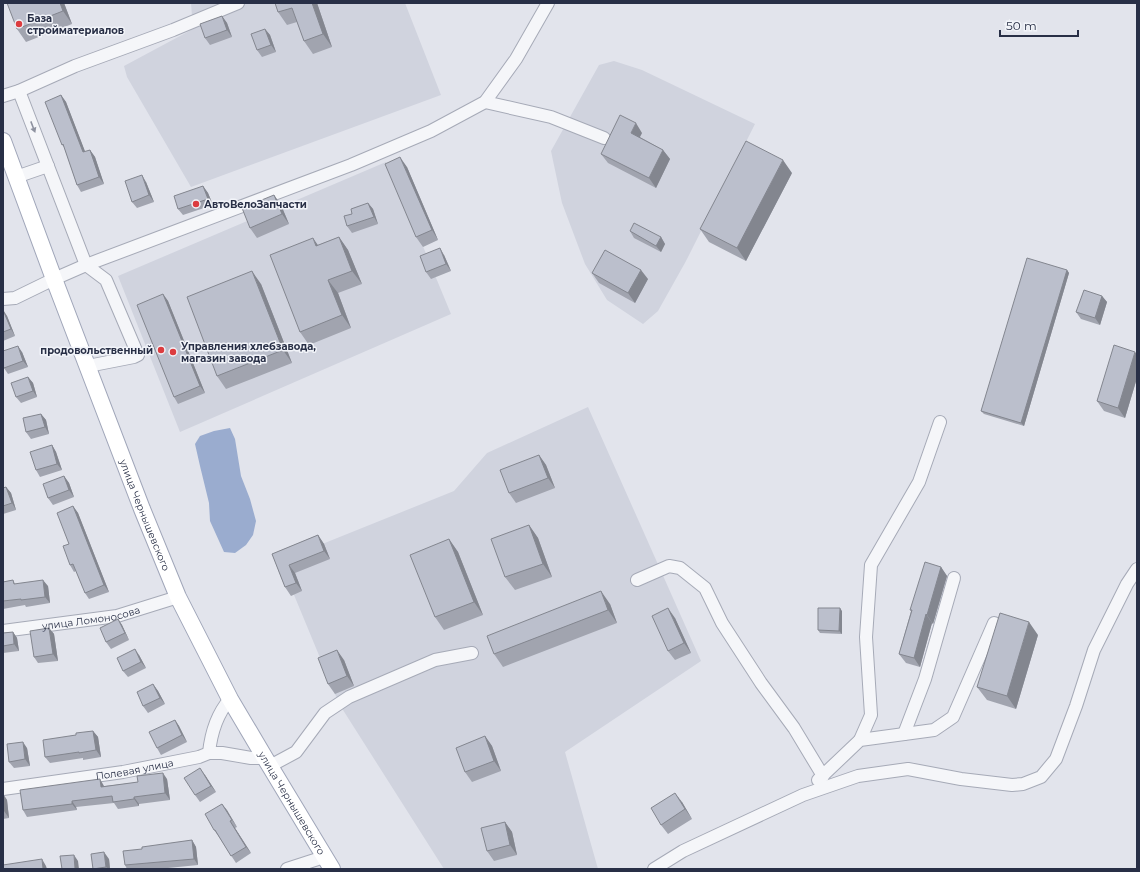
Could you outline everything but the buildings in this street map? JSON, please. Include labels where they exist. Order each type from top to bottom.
[{"type":"main road","name":"улица Чернышевского","points":[[3,141],[142,509],[178,597],[230,698],[328,863]]},
{"type":"street","points":[[3,96],[20,91],[76,66],[173,30],[238,3]]},
{"type":"street","points":[[3,299],[15,298],[86,265],[351,165],[430,131],[485,102],[516,59],[548,3]]},
{"type":"street","points":[[20,91],[86,265],[106,280],[138,355],[88,366]]},
{"type":"street","points":[[485,102],[551,117],[604,138]]},
{"type":"street","points":[[16,177],[48,166]]},
{"type":"street","points":[[802,795],[860,740],[871,715],[866,637],[871,565],[919,482],[940,422]]},
{"type":"street","points":[[637,580],[669,566],[680,568],[705,588],[722,623],[761,682],[794,728],[822,776]]},
{"type":"street","points":[[654,869],[683,852],[802,795],[858,776],[908,769],[961,779],[1012,785],[1023,784],[1041,777],[1056,759],[1076,706],[1094,650],[1127,584],[1137,569]]},
{"type":"street","points":[[904,734],[925,679],[954,578]]},
{"type":"street","name":"улица Ломоносова","points":[[3,631],[117,616],[178,597]]},
{"type":"street","points":[[860,740],[934,730],[953,718],[994,623]]},
{"type":"street","points":[[267,762],[296,752],[325,713],[349,697],[435,660],[472,653]]},
{"type":"street","points":[[209,753],[211,736],[220,712],[230,698]]},
{"type":"street","name":"Полевая улица","points":[[3,789],[123,772],[199,757],[209,753],[222,753],[267,762]]},
{"type":"street","points":[[287,869],[328,863]]},
{"type":"shaded area","points":[[191,3],[405,3],[441,95],[191,187],[127,77],[124,66],[193,29]]},
{"type":"shaded area","points":[[614,61],[642,70],[755,124],[686,261],[658,311],[643,324],[607,300],[585,264],[562,203],[551,151],[599,65]]},
{"type":"shaded area","points":[[386,162],[393,174],[451,314],[180,432],[118,276]]},
{"type":"shaded area","points":[[588,407],[701,661],[565,752],[598,869],[444,869],[343,710],[280,561],[454,491],[487,453]]},
{"type":"water","points":[[230,428],[235,439],[241,476],[250,499],[256,521],[253,535],[246,545],[235,553],[224,552],[210,521],[209,503],[195,444],[200,436],[214,431]]},
{"type":"place","name":"База стройматериалов","points":[[19,24]]},
{"type":"place","name":"АвтоВелоЗапчасти","points":[[196,204]]},
{"type":"place","name":"продовольственный","points":[[161,350]]},
{"type":"place","name":"Управления хлебзавода, магазин завода","points":[[173,352]]}]
